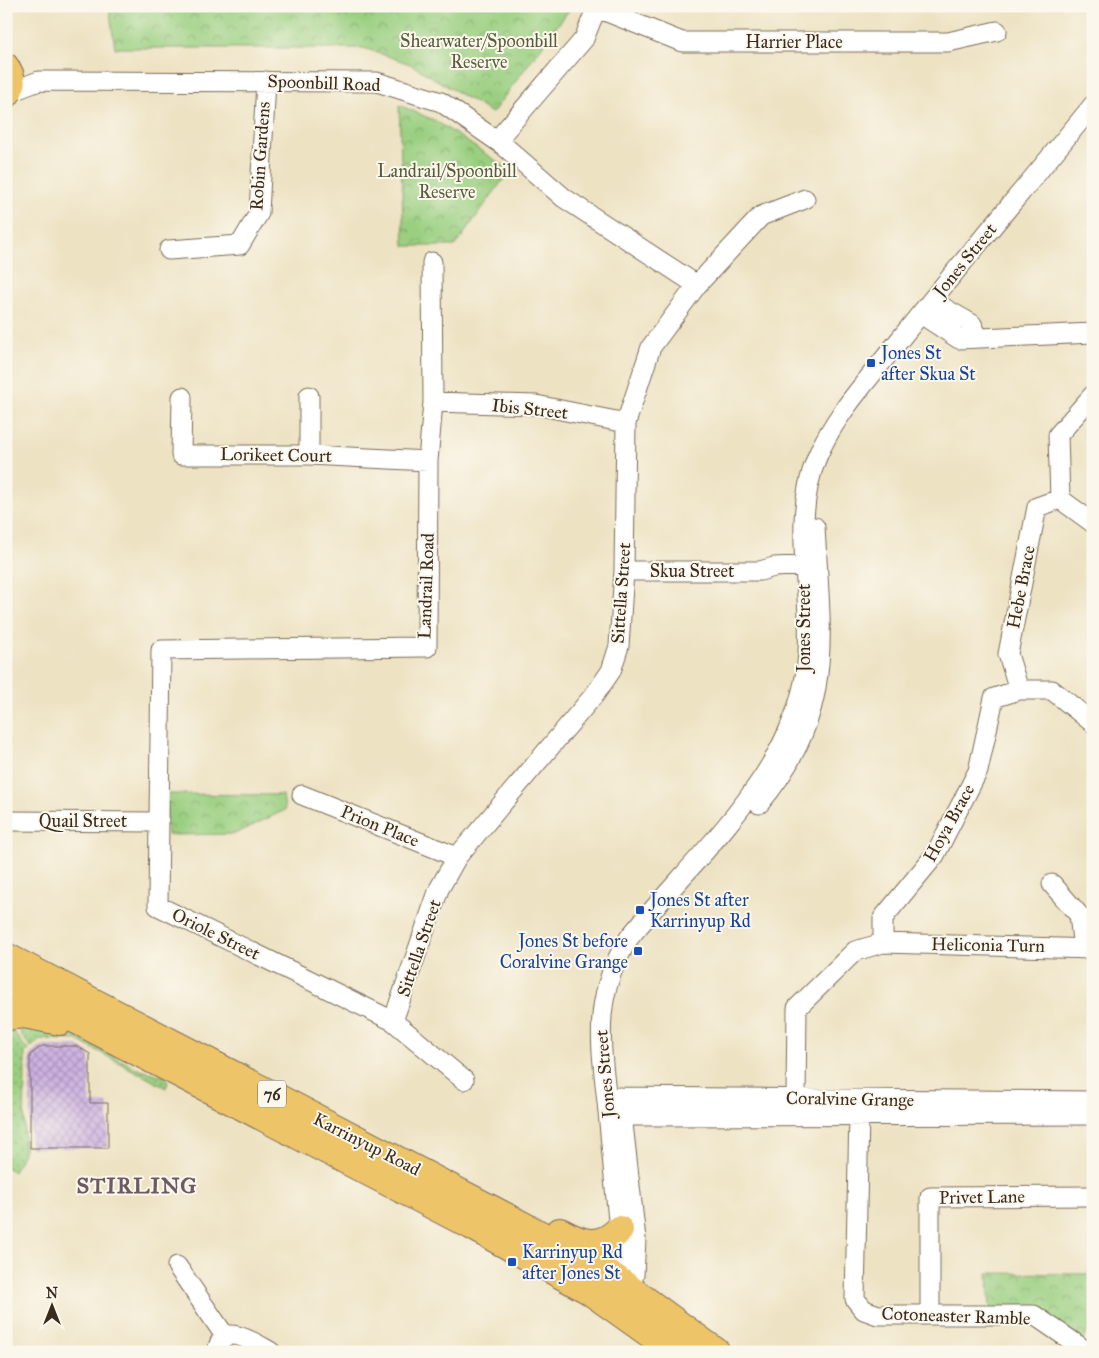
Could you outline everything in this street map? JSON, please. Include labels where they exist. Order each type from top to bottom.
[{"type":"highway","name":"Karrinyup Road","points":[[6,957],[517,1222],[619,1295],[676,1352]]},
{"type":"highway","name":"Karrinyup Road","points":[[6,983],[471,1225],[619,1295],[716,1352]]},
{"type":"highway","points":[[6,1016],[24,1014],[46,1017],[107,1035]]},
{"type":"highway","points":[[517,1222],[553,1229],[579,1242],[590,1245],[602,1242],[618,1230]]},
{"type":"main road","points":[[8,67],[13,80],[8,95]]},
{"type":"street","name":"Harrier Place","points":[[597,7],[682,42],[948,42],[997,31]]},
{"type":"street","points":[[496,140],[584,39],[597,7]]},
{"type":"street","name":"Spoonbill Road","points":[[8,67],[39,81],[377,82],[442,102],[496,140],[564,198],[698,285]]},
{"type":"street","name":"Spoonbill Road","points":[[8,95],[39,81]]},
{"type":"street","name":"Robin Gardens","points":[[169,250],[240,246],[259,213],[266,81]]},
{"type":"street","name":"Jones Street","points":[[931,311],[1093,105]]},
{"type":"street","name":"Jones Street","points":[[619,1295],[636,1261],[636,1239],[600,1026],[607,985],[619,954],[642,922],[760,783],[782,749],[790,730],[806,670],[811,571],[805,503],[818,454],[842,413],[1093,123]]},
{"type":"street","name":"Sittella Street","points":[[392,1021],[439,889],[457,857],[582,709],[611,670],[619,646],[624,571],[626,423],[651,347],[698,285],[761,216],[804,199]]},
{"type":"street","name":"Landrail Road","points":[[161,650],[427,647],[428,461],[433,402],[432,262]]},
{"type":"street","points":[[931,311],[959,339],[1093,333]]},
{"type":"street","points":[[1093,395],[1058,435],[1060,499],[1093,523]]},
{"type":"street","points":[[309,396],[309,454]]},
{"type":"street","name":"Lorikeet Court","points":[[182,397],[180,454],[309,454],[428,461]]},
{"type":"street","name":"Ibis Street","points":[[433,402],[536,406],[626,423]]},
{"type":"street","name":"Hebe Brace","points":[[1019,690],[1008,654],[1037,507],[1060,499]]},
{"type":"street","name":"Skua Street","points":[[624,571],[760,572],[773,577],[811,571]]},
{"type":"street","name":"Oriole Street","points":[[161,650],[158,906],[392,1021],[464,1080]]},
{"type":"street","points":[[1019,690],[1052,690],[1093,723]]},
{"type":"street","name":"Hoya Brace","points":[[883,943],[883,918],[935,855],[978,771],[994,698],[1019,690]]},
{"type":"street","name":"Prion Place","points":[[302,795],[457,857]]},
{"type":"street","name":"Quail Street","points":[[6,820],[159,822]]},
{"type":"street","points":[[1052,884],[1079,915],[1088,948]]},
{"type":"street","points":[[796,1098],[798,1008],[855,951],[883,943]]},
{"type":"street","name":"Heliconia Turn","points":[[883,943],[1088,948]]},
{"type":"street","name":"Coralvine Grange","points":[[614,1107],[796,1098],[1093,1101]]},
{"type":"street","name":"Jones Street","points":[[614,1107],[618,1230],[621,1253],[619,1295]]},
{"type":"street","name":"Coralvine Grange","points":[[614,1107],[859,1114],[1093,1114]]},
{"type":"street","name":"Cotoneaster Ramble","points":[[859,1114],[855,1299],[864,1310],[878,1315],[1034,1315],[1088,1345]]},
{"type":"street","name":"Privet Lane","points":[[930,1315],[930,1197],[1093,1196]]},
{"type":"street","points":[[178,1266],[221,1344],[235,1334],[271,1352]]},
{"type":"green space","name":"Shearwater/Spoonbill Reserve","points":[[109,6],[572,6],[492,113],[410,64],[364,48],[115,48]]},
{"type":"green space","name":"Landrail/Spoonbill Reserve","points":[[399,105],[436,121],[510,170],[455,246],[404,246]]},
{"type":"green space","points":[[166,794],[283,795],[285,810],[235,834],[167,835]]},
{"type":"green space","points":[[17,1021],[57,1027],[140,1070],[164,1076],[168,1082],[166,1088],[77,1040],[41,1039],[31,1047],[21,1035]]},
{"type":"green space","points":[[10,1027],[28,1050],[25,1053],[24,1151],[14,1172],[6,1167],[6,1034]]},
{"type":"green space","points":[[988,1273],[1093,1274],[1093,1325],[1082,1340],[990,1311]]},
{"type":"building","points":[[42,1046],[77,1046],[90,1054],[90,1103],[108,1103],[108,1148],[30,1148],[30,1055]]},
{"type":"place","name":"Jones St after Skua St","points":[[871,363]]},
{"type":"place","name":"Jones St after Karrinyup Rd","points":[[640,910]]},
{"type":"place","name":"Jones St before Coralvine Grange","points":[[638,951]]},
{"type":"place","name":"Karrinyup Rd after Jones St","points":[[512,1262]]},
{"type":"district","name":"STIRLING","points":[[137,1185]]}]
